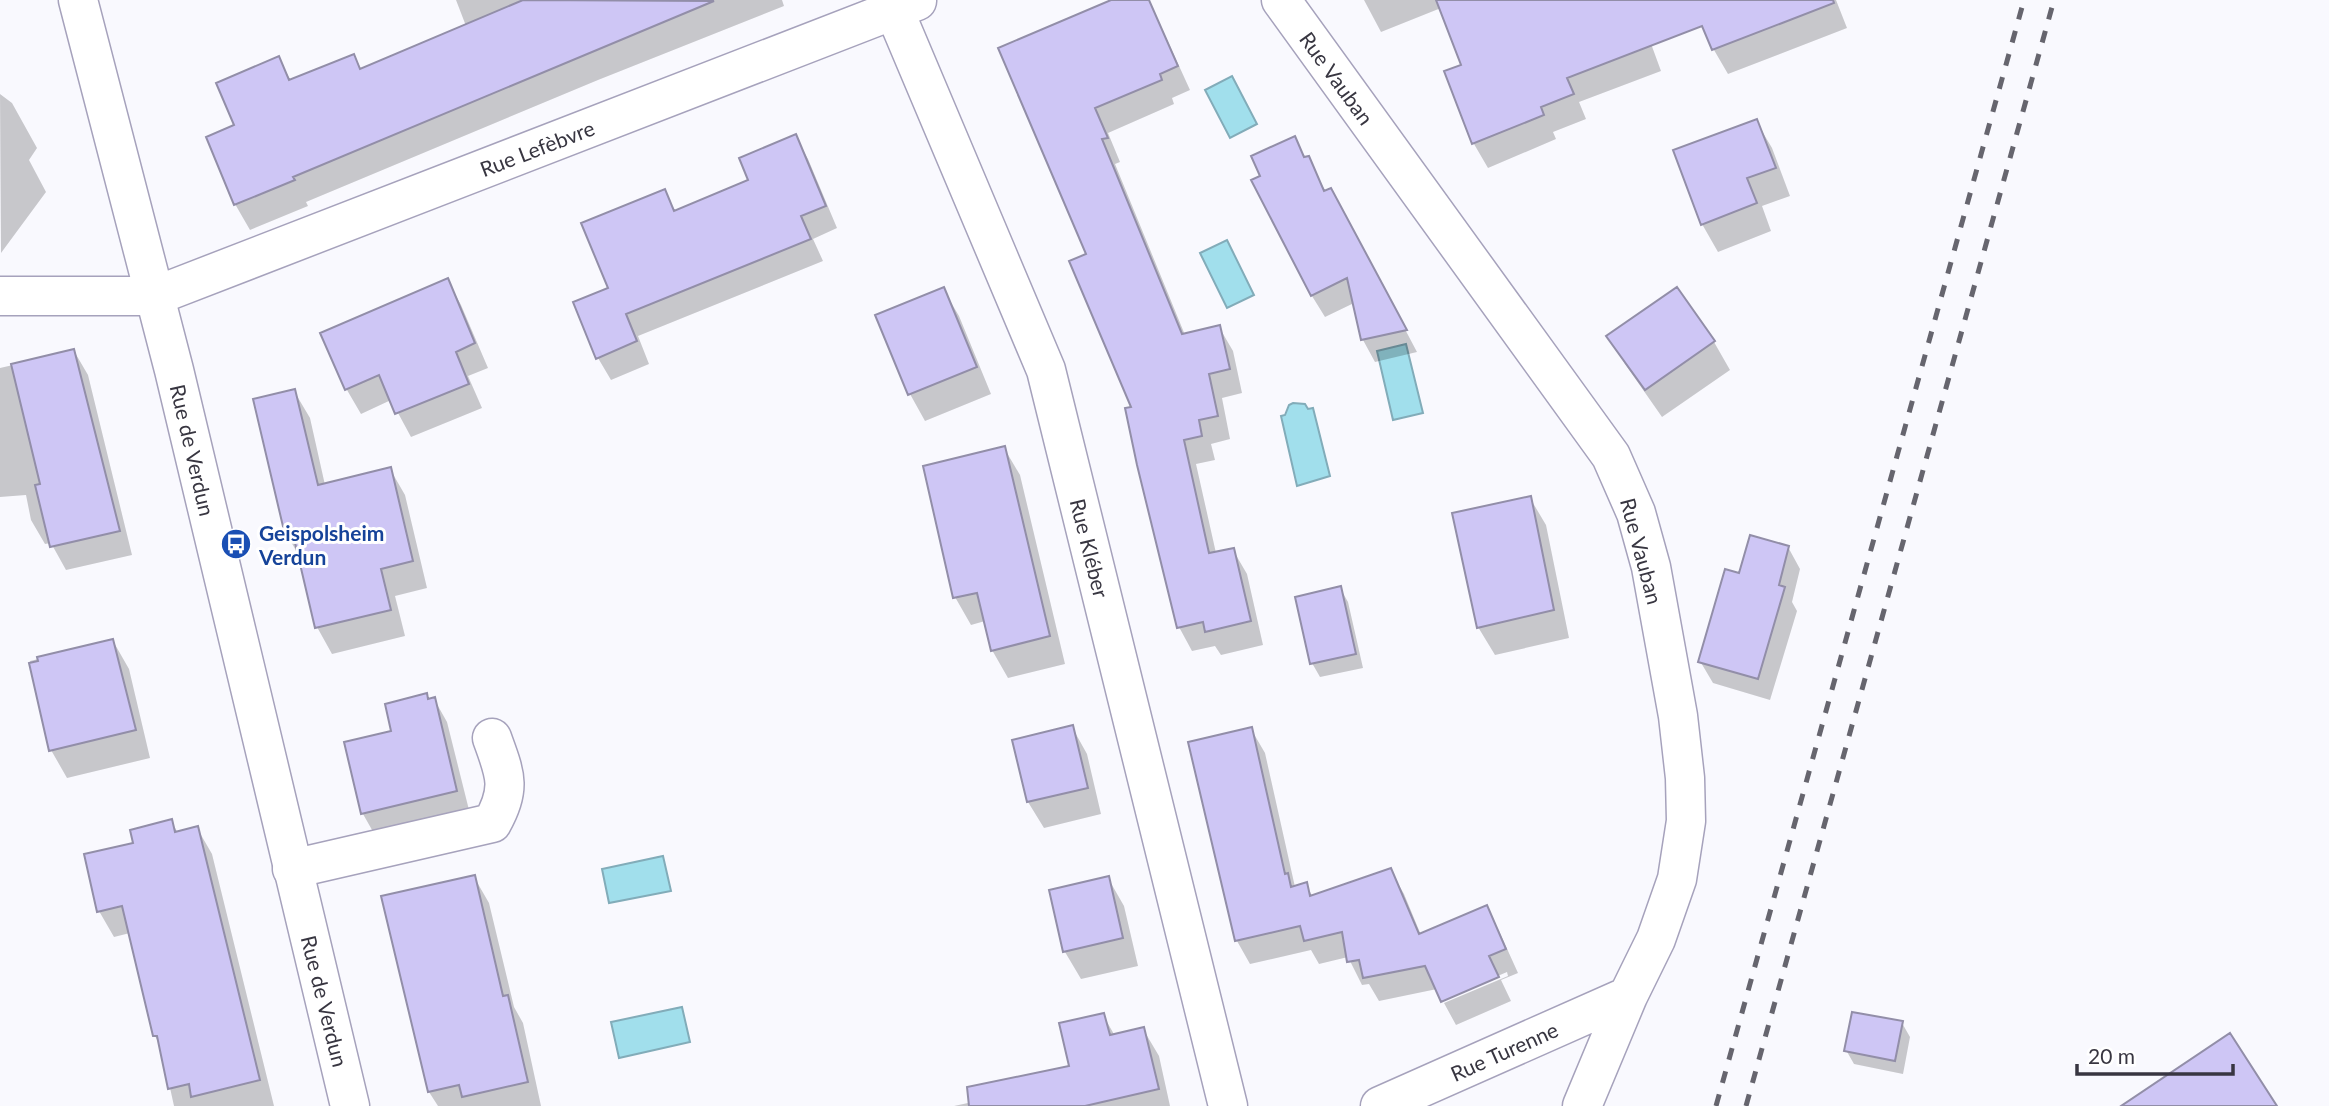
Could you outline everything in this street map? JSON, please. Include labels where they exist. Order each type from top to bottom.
[{"type":"street","name":"Rue de Verdun","points":[[78,0],[155,296],[350,1106]]},
{"type":"street","name":"Rue Vauban","points":[[1280,0],[1611,456],[1636,513],[1651,566],[1678,716],[1685,778],[1686,821],[1677,879],[1656,939],[1628,996],[1582,1106]]},
{"type":"street","name":"Rue Lefèbvre","points":[[155,296],[906,5]]},
{"type":"street","name":"Rue Kléber","points":[[906,5],[1046,370],[1228,1106]]},
{"type":"street","points":[[0,296],[155,296]]},
{"type":"street","points":[[292,869],[492,823],[503,805],[506,775],[492,738]]},
{"type":"street","name":"Rue Turenne","points":[[1380,1106],[1628,996]]},
{"type":"water","points":[[1232,76],[1257,124],[1230,138],[1205,90]]},
{"type":"water","points":[[1227,240],[1254,295],[1227,308],[1200,253]]},
{"type":"water","points":[[1406,344],[1423,413],[1393,420],[1377,351]]},
{"type":"water","points":[[1305,404],[1308,409],[1313,408],[1330,476],[1297,486],[1281,416],[1285,415],[1289,405]]},
{"type":"water","points":[[663,856],[671,891],[609,903],[602,869]]},
{"type":"water","points":[[682,1007],[690,1042],[619,1058],[611,1022]]},
{"type":"building","points":[[523,0],[714,1],[293,177],[295,180],[234,205],[206,137],[234,125],[216,83],[279,56],[289,80],[354,54],[360,69]]},
{"type":"building","points":[[1111,0],[1149,0],[1178,66],[1160,74],[1162,80],[1095,108],[1108,138],[1102,139],[1182,334],[1220,325],[1230,369],[1209,374],[1218,416],[1199,420],[1202,436],[1184,440],[1209,553],[1234,548],[1251,621],[1205,632],[1203,622],[1177,628],[1125,408],[1131,407],[1069,261],[1086,254],[998,48]]},
{"type":"building","points":[[1436,0],[1833,0],[1834,3],[1712,50],[1702,26],[1567,78],[1574,94],[1541,107],[1544,115],[1472,144],[1444,71],[1461,65]]},
{"type":"building","points":[[1757,119],[1776,168],[1747,178],[1757,203],[1701,225],[1673,150]]},
{"type":"building","points":[[796,134],[826,206],[801,216],[811,239],[626,314],[637,341],[596,359],[573,302],[608,288],[581,223],[665,189],[674,211],[748,180],[739,158]]},
{"type":"building","points":[[1295,136],[1304,157],[1309,156],[1324,191],[1331,188],[1407,330],[1361,340],[1347,278],[1311,296],[1251,180],[1260,176],[1251,156]]},
{"type":"building","points":[[448,278],[475,343],[456,352],[469,384],[395,414],[379,375],[345,390],[320,333]]},
{"type":"building","points":[[944,287],[977,367],[908,395],[875,315]]},
{"type":"building","points":[[1677,287],[1715,341],[1645,390],[1606,336]]},
{"type":"building","points":[[74,349],[120,531],[50,547],[35,485],[40,484],[11,364]]},
{"type":"building","points":[[295,389],[318,485],[391,467],[413,561],[381,569],[391,610],[315,628],[293,534],[285,535],[253,399]]},
{"type":"building","points":[[1005,446],[1050,636],[991,651],[977,593],[953,598],[923,466]]},
{"type":"building","points":[[1531,496],[1554,610],[1477,628],[1452,513]]},
{"type":"building","points":[[1750,535],[1789,546],[1779,585],[1785,587],[1758,679],[1698,662],[1725,569],[1739,573]]},
{"type":"building","points":[[1341,586],[1356,654],[1310,664],[1295,597]]},
{"type":"building","points":[[113,639],[136,730],[49,751],[29,663],[38,661],[37,657]]},
{"type":"building","points":[[427,693],[428,699],[435,697],[457,791],[361,814],[344,742],[391,731],[385,704]]},
{"type":"building","points":[[1073,725],[1088,788],[1027,802],[1012,740]]},
{"type":"building","points":[[1252,727],[1285,874],[1288,873],[1291,887],[1307,882],[1310,896],[1391,868],[1419,934],[1487,905],[1506,949],[1489,956],[1499,977],[1441,1002],[1425,966],[1363,978],[1359,960],[1347,962],[1342,932],[1304,941],[1300,926],[1235,941],[1188,742]]},
{"type":"building","points":[[172,819],[175,832],[198,826],[260,1080],[191,1097],[189,1084],[168,1089],[157,1036],[153,1036],[122,906],[97,912],[84,854],[133,843],[130,830]]},
{"type":"building","points":[[475,875],[503,996],[508,995],[528,1082],[462,1097],[459,1085],[428,1092],[381,896]]},
{"type":"building","points":[[1109,876],[1123,938],[1063,952],[1049,890]]},
{"type":"building","points":[[1852,1012],[1903,1021],[1895,1061],[1844,1051]]},
{"type":"building","points":[[1104,1013],[1110,1035],[1144,1027],[1159,1089],[1085,1106],[969,1106],[967,1087],[1069,1066],[1059,1023]]},
{"type":"building","points":[[2230,1033],[2277,1106],[2121,1106]]},
{"type":"railway","points":[[1716,1106],[2024,0]]},
{"type":"railway","points":[[1746,1106],[2054,0]]},
{"type":"place","name":"Geispolsheim Verdun","points":[[236,544]]}]
